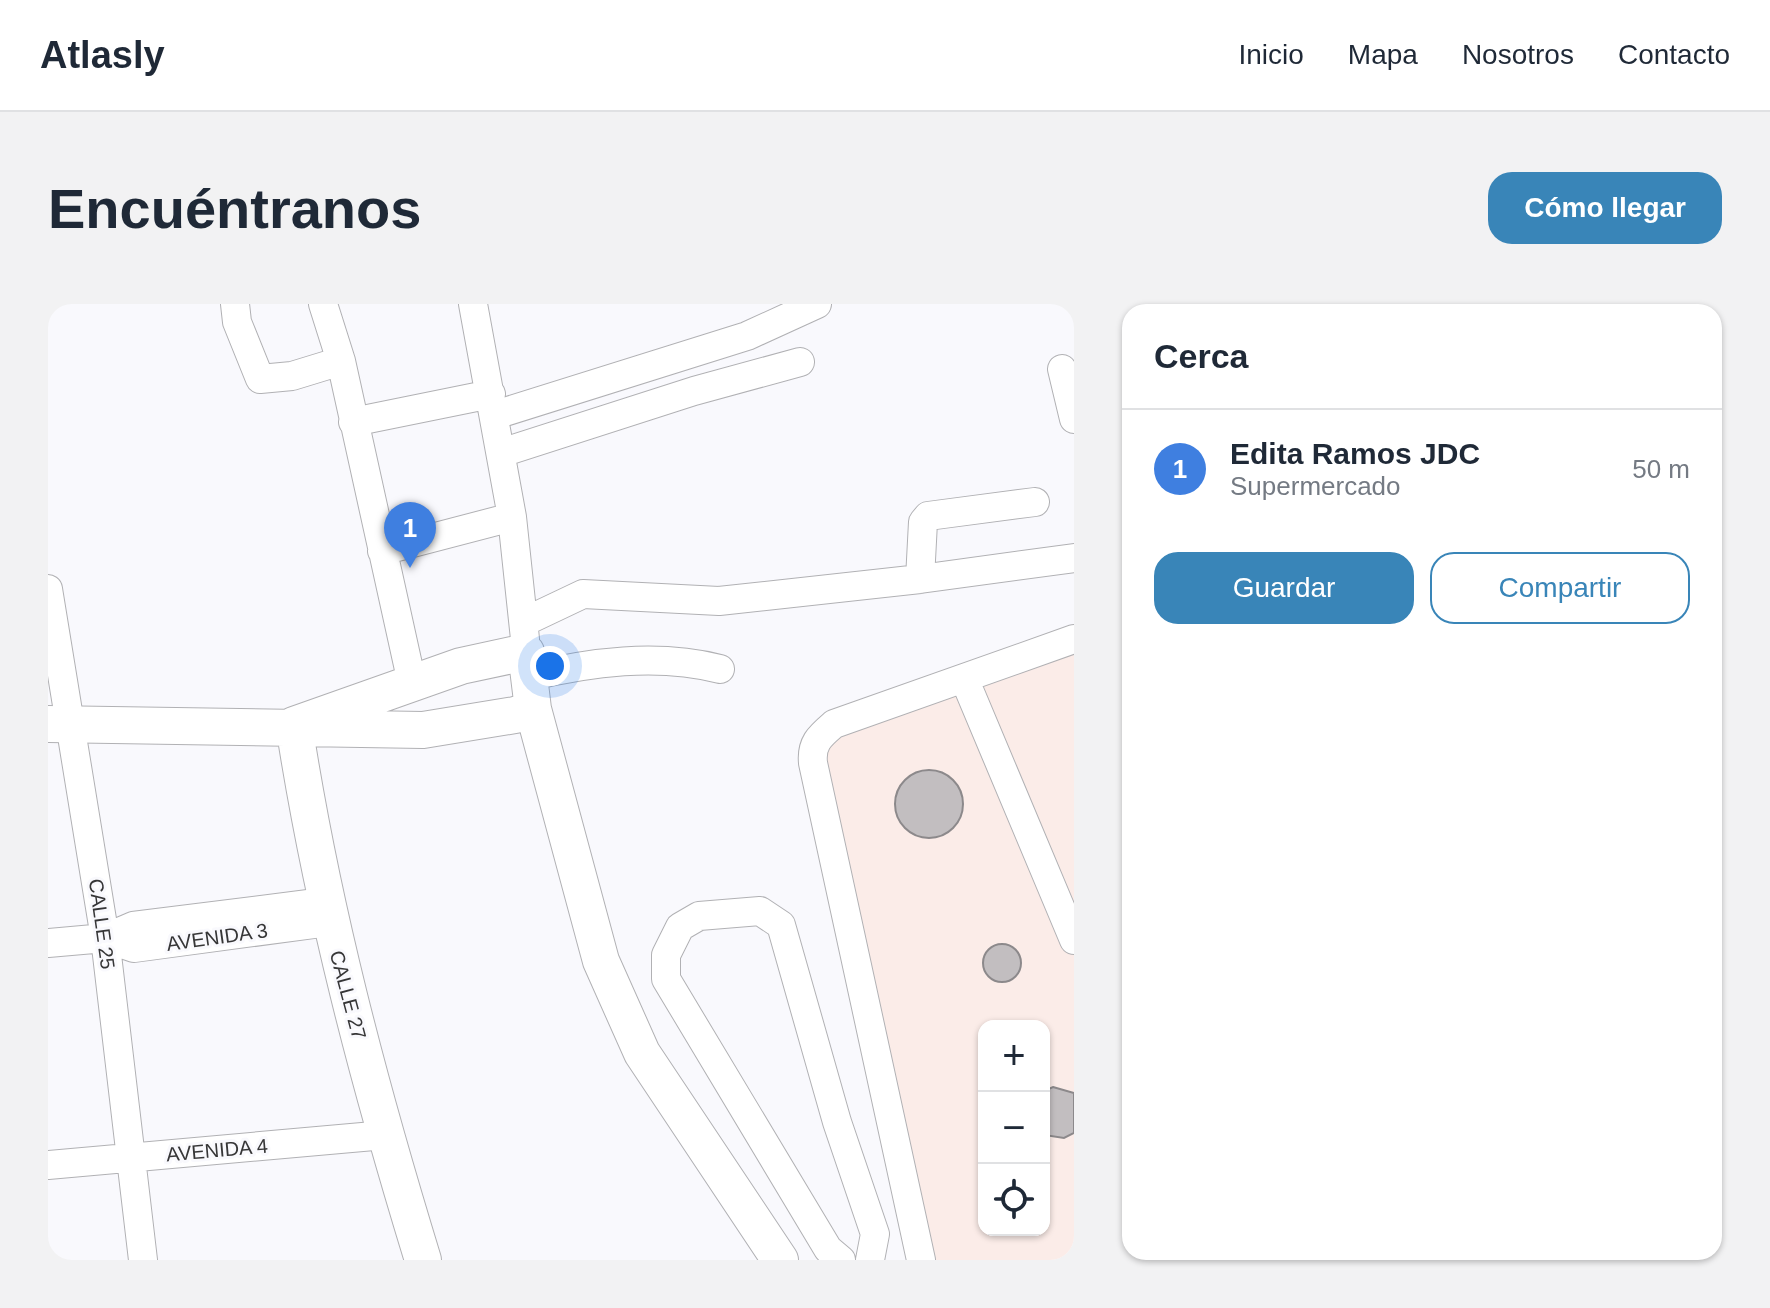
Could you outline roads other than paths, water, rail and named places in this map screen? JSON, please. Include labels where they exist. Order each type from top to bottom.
[{"type":"main road","points":[[281,725],[478,661],[528,665]]},
{"type":"main road","points":[[59,724],[281,725],[423,730],[515,715],[528,665]]},
{"type":"main road","points":[[528,665],[601,961],[642,1053],[780,1260]]},
{"type":"main road","name":"CALLE 27","points":[[281,725],[385,1135],[423,1260]]},
{"type":"street","points":[[235,304],[237,322],[260,379],[292,376],[341,361]]},
{"type":"street","points":[[323,304],[341,361],[412,683]]},
{"type":"street","points":[[473,304],[512,517],[528,665]]},
{"type":"street","points":[[353,422],[493,404],[747,336],[817,304]]},
{"type":"street","points":[[501,453],[694,391],[800,362]]},
{"type":"street","points":[[1062,369],[1074,419]]},
{"type":"street","points":[[920,579],[925,518],[1035,502]]},
{"type":"street","points":[[382,551],[512,517]]},
{"type":"street","points":[[528,665],[583,594],[719,601],[1074,558]]},
{"type":"street","name":"CALLE 25","points":[[48,589],[59,724],[105,938],[128,1158],[143,1260]]},
{"type":"street","points":[[921,1260],[812,755],[818,737],[834,724],[1074,639]]},
{"type":"street","points":[[528,665],[654,660],[720,669]]},
{"type":"street","points":[[964,678],[1074,940]]},
{"type":"street","points":[[841,1260],[828,1249],[666,979],[666,955],[680,927],[699,916],[760,911],[781,925],[837,1122],[875,1234],[870,1260]]},
{"type":"street","name":"AVENIDA 3","points":[[48,943],[105,938],[133,926],[327,912]]},
{"type":"street","name":"AVENIDA 4","points":[[48,1165],[385,1135]]},
{"type":"place","name":"Edita Ramos JDC","points":[[410,568]]}]
